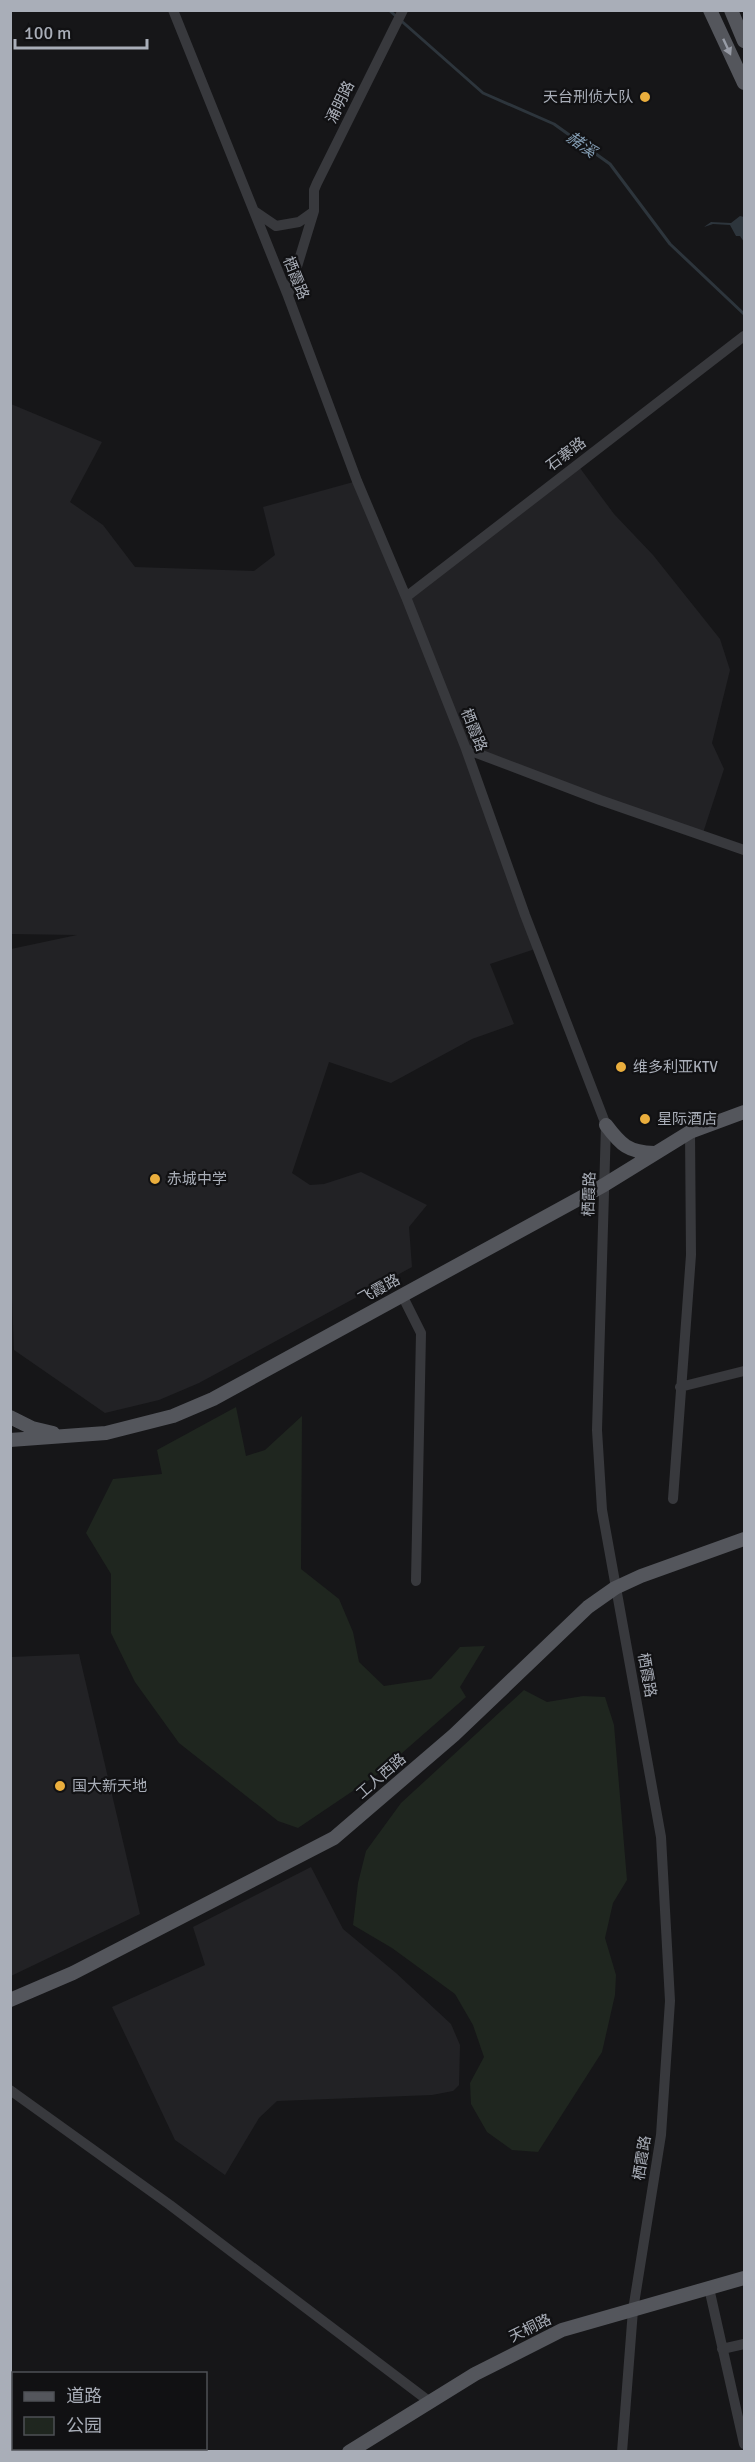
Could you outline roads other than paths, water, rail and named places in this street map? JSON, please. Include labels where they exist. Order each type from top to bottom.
[{"type":"main road","points":[[710,10],[744,83]]},
{"type":"main road","points":[[730,10],[744,41]]},
{"type":"main road","name":"飞霞路","points":[[17,1439],[106,1433],[173,1416],[213,1399],[604,1185],[690,1132],[744,1112]]},
{"type":"main road","points":[[606,1125],[618,1142],[636,1152],[654,1153]]},
{"type":"main road","points":[[10,1417],[32,1428],[67,1436]]},
{"type":"main road","points":[[10,1448],[17,1439]]},
{"type":"main road","name":"工人西路","points":[[10,2000],[73,1973],[334,1838],[454,1735],[588,1607],[615,1588],[744,1539]]},
{"type":"main road","name":"天桐路","points":[[349,2451],[475,2374],[562,2330],[744,2278]]},
{"type":"street","name":"栖霞路","points":[[173,10],[288,296],[357,481],[466,749],[525,915],[606,1125],[597,1430],[602,1509],[661,1837],[670,2001],[661,2135],[633,2310],[622,2451]]},
{"type":"street","name":"涌明路","points":[[314,211],[314,190],[317,183],[402,11]]},
{"type":"street","points":[[254,211],[276,226],[299,222],[314,211]]},
{"type":"street","points":[[288,296],[314,211]]},
{"type":"street","name":"石寨路","points":[[406,597],[744,336]]},
{"type":"street","points":[[466,749],[600,800],[744,850]]},
{"type":"street","points":[[673,1499],[691,1255],[690,1132]]},
{"type":"street","points":[[402,1295],[422,1333],[416,1581]]},
{"type":"street","points":[[680,1387],[744,1371]]},
{"type":"street","points":[[10,2090],[197,2226],[430,2402]]},
{"type":"street","points":[[709,2288],[744,2444]]},
{"type":"street","points":[[722,2349],[744,2344]]},
{"type":"waterway","name":"赭溪","points":[[389,10],[483,93],[554,124],[610,164],[670,244],[744,314]]},
{"type":"place","name":"天台刑侦大队","points":[[645,97]]},
{"type":"place","name":"维多利亚KTV","points":[[621,1067]]},
{"type":"place","name":"星际酒店","points":[[645,1119]]},
{"type":"place","name":"赤城中学","points":[[155,1179]]},
{"type":"place","name":"国大新天地","points":[[60,1786]]}]
